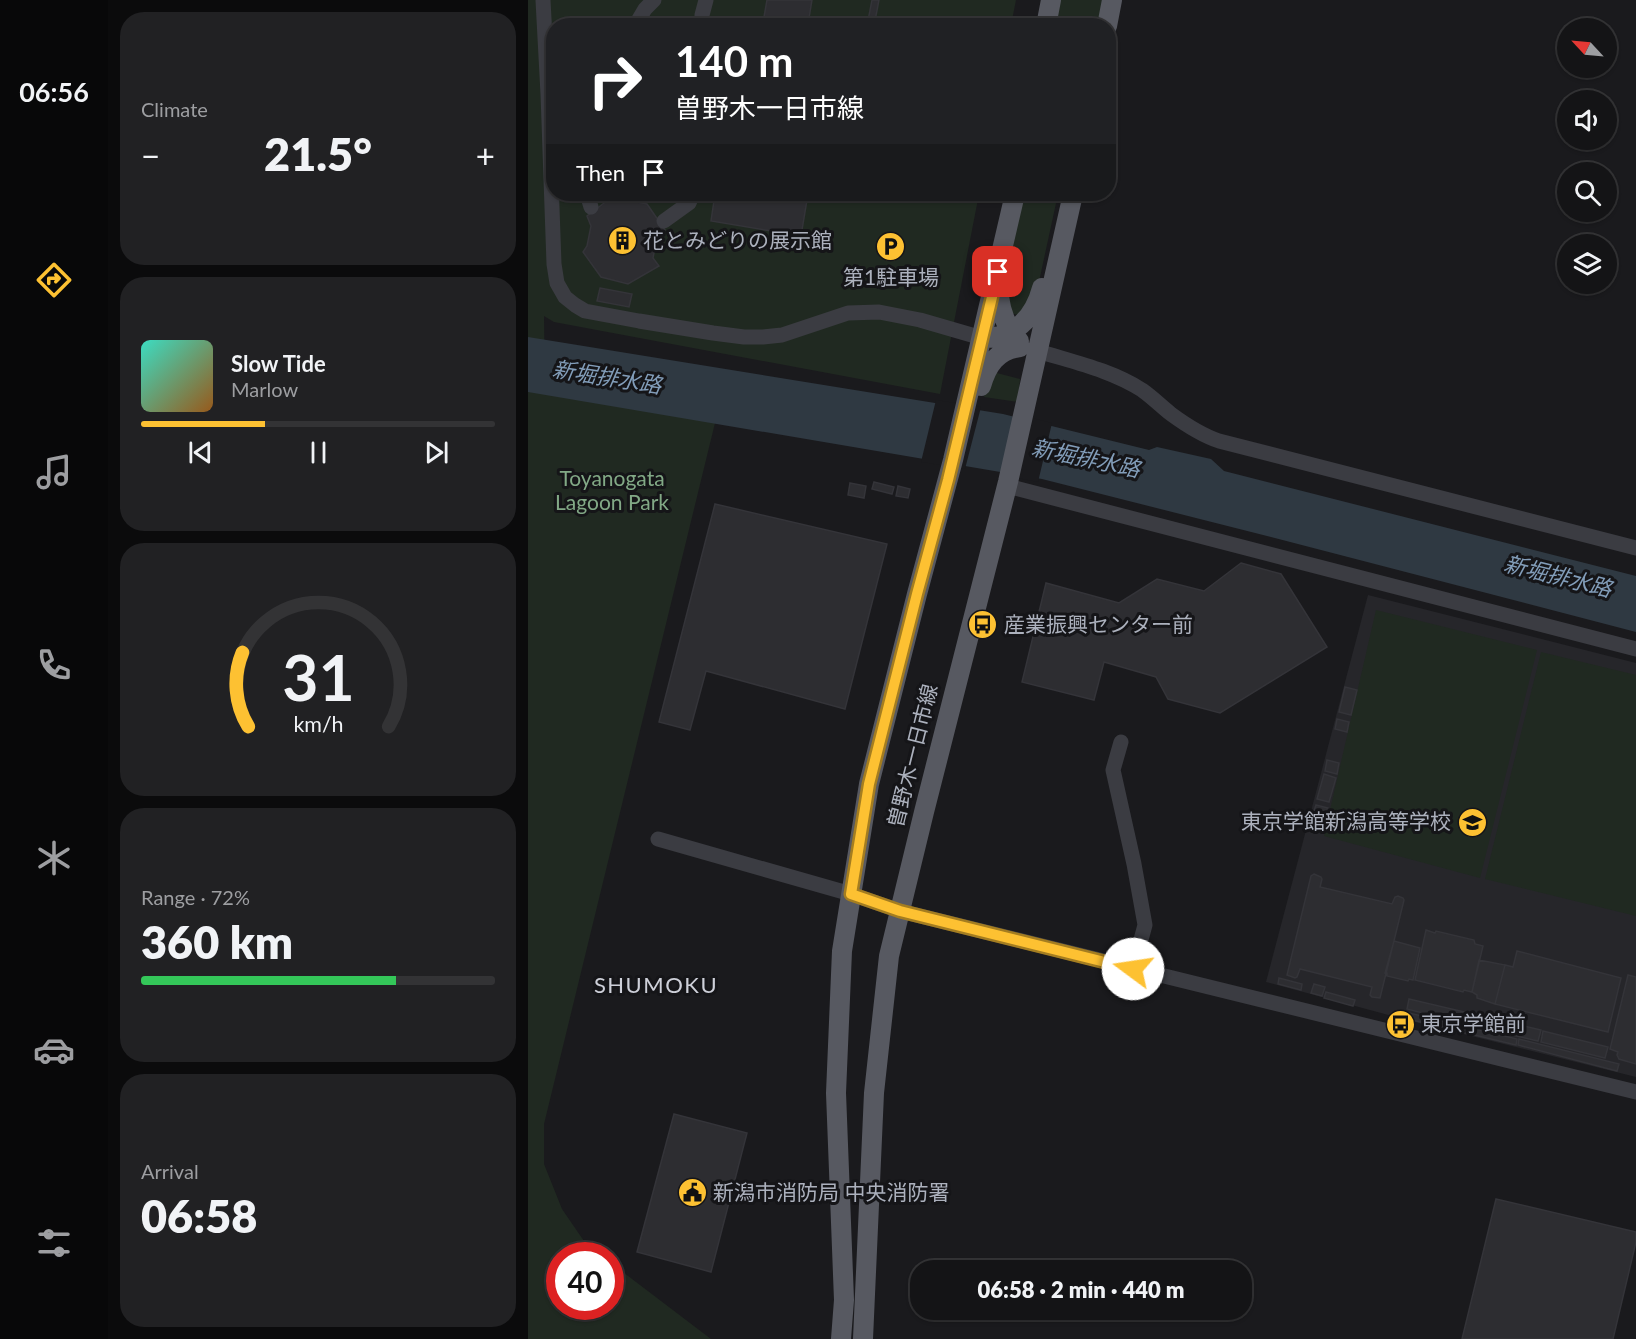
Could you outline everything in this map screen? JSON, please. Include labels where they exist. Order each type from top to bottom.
[{"type":"main road","points":[[1048,18],[1051,0]]},
{"type":"main road","points":[[1109,18],[1112,0]]},
{"type":"main road","name":"曽野木一日市線","points":[[863,1339],[874,1093],[889,956],[1030,390],[1012,344],[998,272],[1013,201]]},
{"type":"main road","name":"曽野木一日市線","points":[[842,1339],[844,1300],[836,1093],[842,951],[869,784],[917,594],[952,465],[972,403],[1012,344],[1067,221],[1071,201]]},
{"type":"main road","points":[[972,403],[991,362],[1012,344],[1034,310],[1040,297],[1053,248],[1067,221]]},
{"type":"main road","points":[[998,272],[1000,305],[1004,320],[1012,344],[1026,373],[1030,390]]},
{"type":"street","points":[[543,0],[546,56]]},
{"type":"street","points":[[702,18],[706,0]]},
{"type":"street","points":[[640,18],[649,3]]},
{"type":"street","points":[[552,201],[557,283],[565,297],[585,311],[744,337],[782,335],[848,313],[879,312],[920,320],[1091,367],[1142,390],[1188,426],[1205,436],[1636,548]]},
{"type":"street","points":[[664,221],[690,201]]},
{"type":"street","points":[[1008,484],[1636,649]]},
{"type":"street","points":[[1121,742],[1113,770],[1134,864],[1144,924],[1133,969]]},
{"type":"street","points":[[658,839],[851,894],[900,911],[1636,1092]]},
{"type":"shaded area","name":"東京学館新潟高等学校","points":[[1368,595],[1636,663],[1636,1077],[1266,982]]},
{"type":"green space","name":"Toyanogata Lagoon Park","points":[[528,0],[1016,0],[1012,18],[546,18],[546,201],[978,201],[940,394],[554,322],[544,316],[545,394],[715,423],[544,1124],[544,1164],[562,1209],[585,1242],[546,1242],[546,1320],[624,1320],[624,1273],[711,1339],[528,1339]]},
{"type":"green space","points":[[1060,0],[1105,0],[1101,18],[1057,18]]},
{"type":"green space","points":[[1020,201],[1056,201],[1040,277],[1036,290],[1022,316],[1007,312],[1005,276]]},
{"type":"green space","points":[[993,372],[1020,379],[1018,402],[984,397]]},
{"type":"green space","points":[[1376,610],[1537,650],[1480,878],[1324,836]]},
{"type":"green space","points":[[1541,652],[1636,675],[1636,916],[1485,879]]},
{"type":"water","name":"新堀排水路","points":[[528,337],[1003,414],[1149,450],[1157,447],[1211,459],[1224,471],[1636,576],[1636,632],[1042,479],[528,392]]},
{"type":"pier","points":[[936,400],[981,407],[965,469],[921,462]]},
{"type":"pier","points":[[1016,414],[1052,423],[1038,482],[1001,475]]},
{"type":"building","points":[[767,0],[812,0],[809,18],[764,17]]},
{"type":"building","points":[[872,0],[879,0],[876,18],[869,18]]},
{"type":"building","name":"花とみどりの展示館","points":[[607,201],[632,201],[647,204],[665,230],[657,237],[653,258],[659,266],[628,284],[601,277],[583,252],[587,246],[591,226],[587,216]]},
{"type":"building","points":[[714,201],[807,201],[801,236],[711,221]]},
{"type":"building","points":[[600,288],[632,294],[629,307],[597,301]]},
{"type":"building","points":[[874,482],[894,487],[892,494],[872,489]]},
{"type":"building","points":[[850,483],[866,486],[864,498],[848,495]]},
{"type":"building","points":[[898,486],[910,489],[908,498],[896,496]]},
{"type":"building","points":[[715,504],[887,544],[845,709],[706,671],[690,730],[659,722]]},
{"type":"building","points":[[1241,563],[1281,574],[1327,647],[1220,713],[1168,699],[1156,677],[1104,662],[1094,700],[1022,682],[1046,583],[1119,603],[1157,579],[1204,591]]},
{"type":"building","points":[[1345,687],[1357,690],[1351,715],[1339,712]]},
{"type":"building","points":[[1337,719],[1349,722],[1347,732],[1335,729]]},
{"type":"building","points":[[1327,760],[1339,763],[1337,774],[1325,771]]},
{"type":"building","points":[[1324,774],[1336,778],[1329,802],[1317,799]]},
{"type":"building","points":[[1316,805],[1328,808],[1325,821],[1312,817]]},
{"type":"building","points":[[1314,874],[1322,879],[1320,887],[1392,904],[1395,897],[1403,898],[1380,998],[1370,995],[1372,987],[1300,969],[1295,978],[1287,975],[1311,876]]},
{"type":"building","points":[[1426,930],[1474,940],[1475,944],[1483,946],[1472,992],[1464,990],[1463,992],[1415,980]]},
{"type":"building","points":[[1394,941],[1420,948],[1413,980],[1387,976],[1385,973]]},
{"type":"building","points":[[1517,951],[1621,978],[1608,1032],[1495,1004],[1505,965],[1513,967]]},
{"type":"building","points":[[1479,960],[1505,965],[1495,1004],[1477,998],[1477,995],[1472,992]]},
{"type":"building","points":[[1628,975],[1636,977],[1636,1064],[1619,1059],[1618,1052],[1610,1049]]},
{"type":"building","points":[[1279,978],[1302,984],[1301,990],[1278,984]]},
{"type":"building","points":[[1314,984],[1325,987],[1322,996],[1311,993]]},
{"type":"building","points":[[1326,992],[1355,1000],[1353,1006],[1324,998]]},
{"type":"building","points":[[1409,999],[1473,1014],[1470,1025],[1407,1009]]},
{"type":"building","points":[[1409,1013],[1517,1039],[1516,1045],[1408,1019]]},
{"type":"building","points":[[1476,1015],[1541,1030],[1538,1041],[1473,1026]]},
{"type":"building","points":[[1543,1031],[1608,1047],[1605,1058],[1541,1042]]},
{"type":"building","points":[[1519,1039],[1619,1064],[1617,1071],[1518,1045]]},
{"type":"building","name":"新潟市消防局 中央消防署","points":[[674,1114],[747,1133],[711,1272],[637,1252]]},
{"type":"building","points":[[1496,1199],[1636,1232],[1636,1242],[1613,1339],[1462,1339]]},
{"type":"place","name":"花とみどりの展示館","points":[[622,241]]},
{"type":"place","name":"第1駐車場","points":[[891,247]]},
{"type":"place","name":"産業振興センター前","points":[[983,625]]},
{"type":"place","name":"東京学館新潟高等学校","points":[[1472,822]]},
{"type":"place","name":"東京学館前","points":[[1400,1024]]},
{"type":"place","name":"新潟市消防局 中央消防署","points":[[692,1193]]},
{"type":"district","name":"SHUMOKU","points":[[656,985]]},
{"type":"route","points":[[998,272],[948,480],[869,784],[851,894],[900,911],[1133,969]]}]
